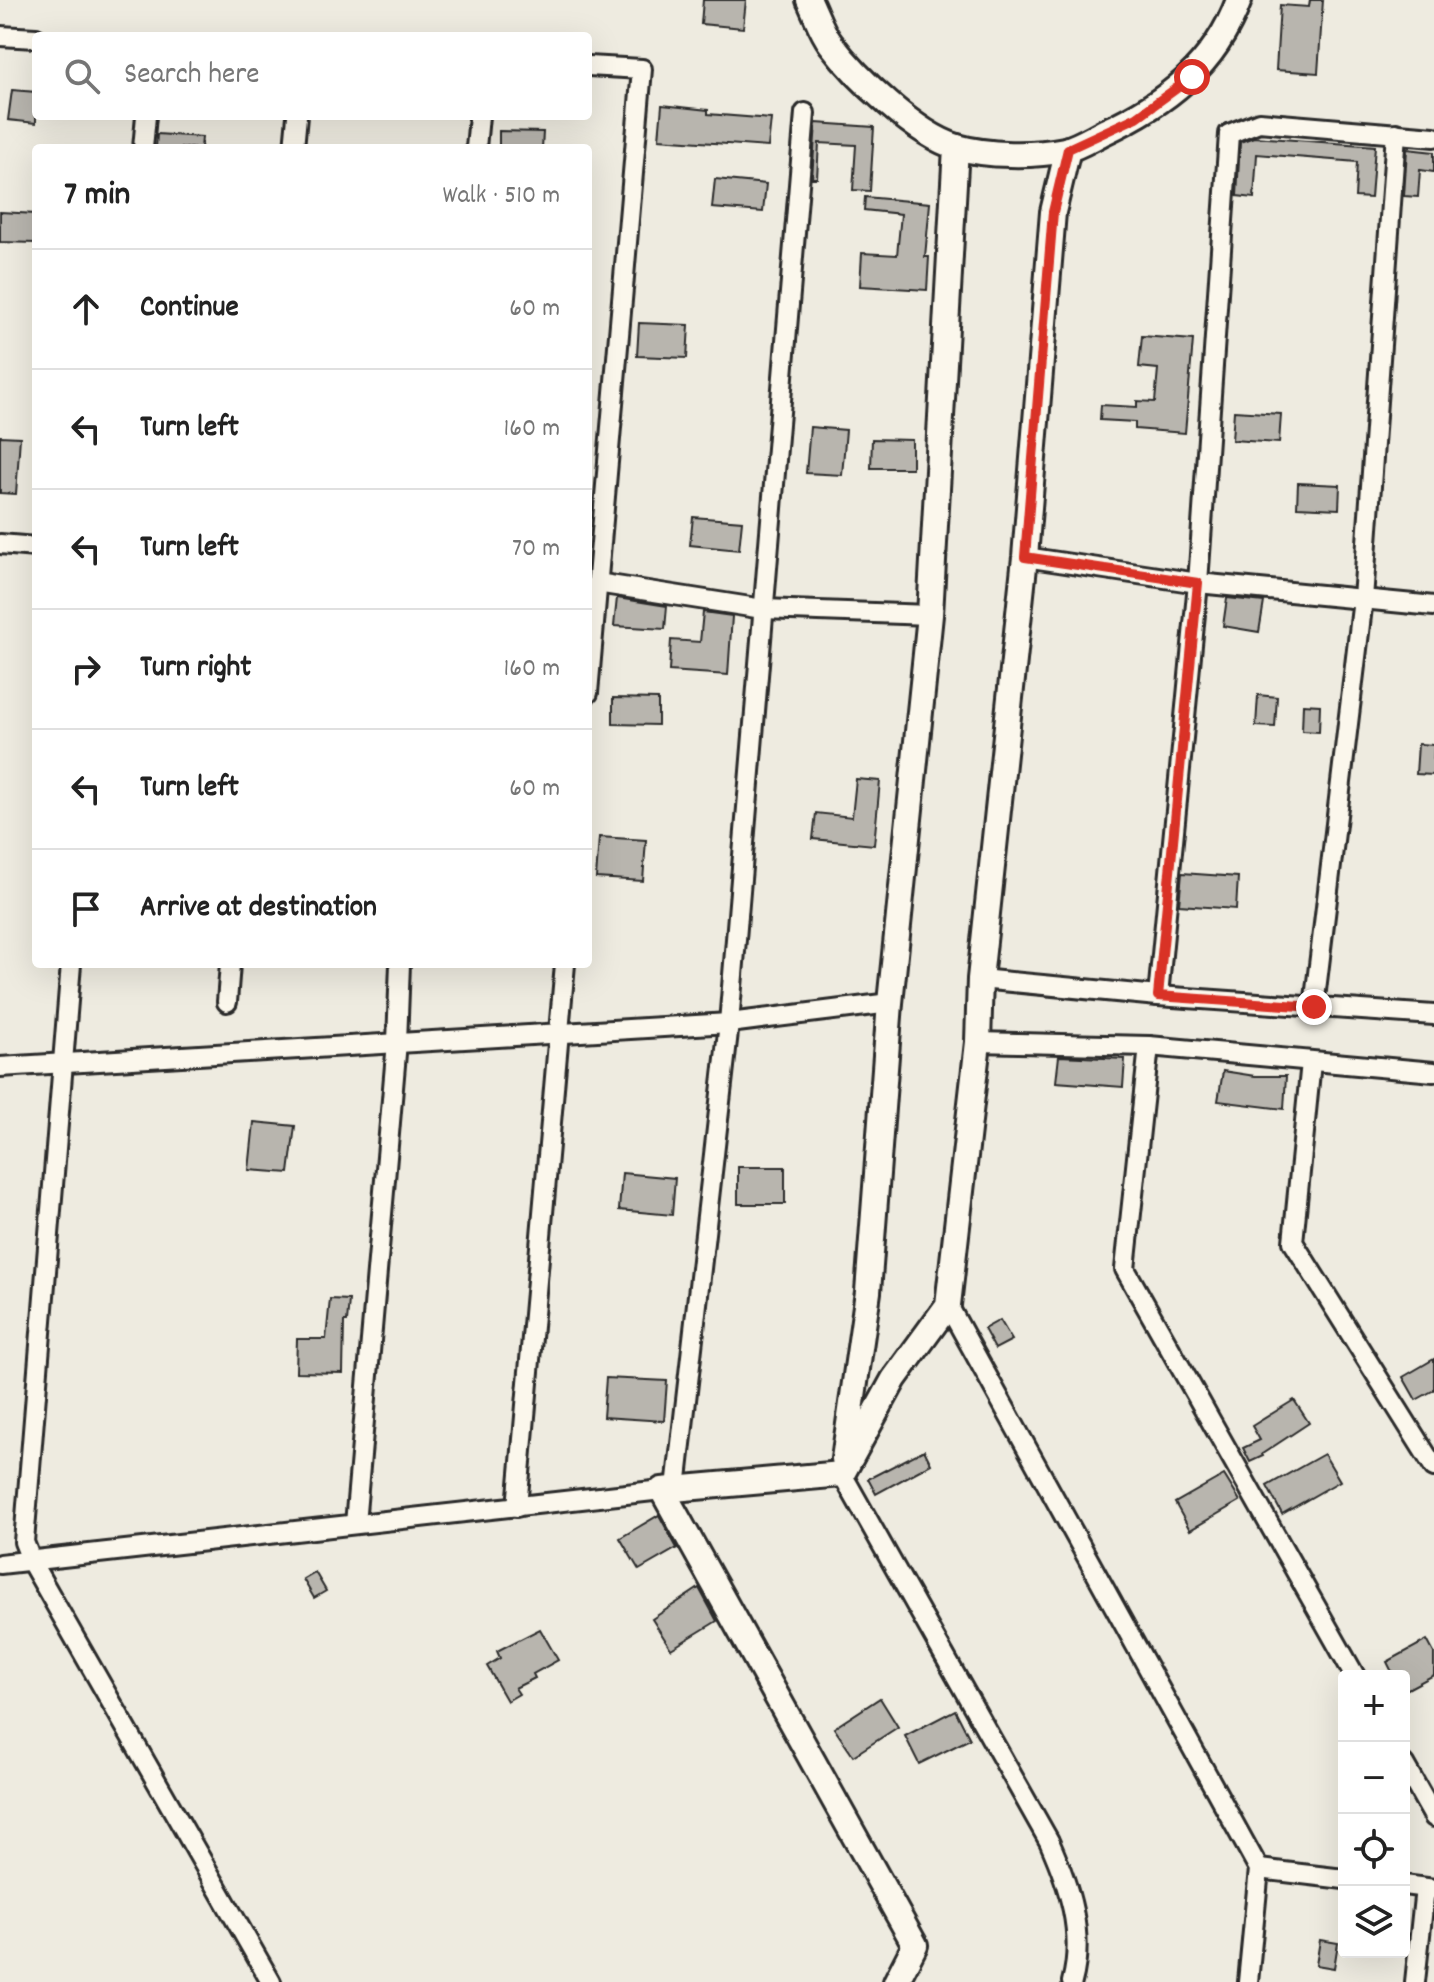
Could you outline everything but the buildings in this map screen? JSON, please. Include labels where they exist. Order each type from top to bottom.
[{"type":"street","points":[[809,0],[829,41],[865,83],[911,122],[956,147],[1011,154],[1068,149],[1137,117],[1192,77],[1231,22],[1239,0]]},
{"type":"street","points":[[0,36],[32,38]]},
{"type":"street","points":[[592,66],[642,69],[596,494],[597,583],[592,644]]},
{"type":"street","points":[[805,113],[729,1023],[669,1489],[915,1945],[896,1982]]},
{"type":"street","points":[[143,144],[146,120]]},
{"type":"street","points":[[294,144],[297,120]]},
{"type":"street","points":[[476,144],[479,120]]},
{"type":"street","points":[[1158,996],[1198,583],[1229,134],[1259,122],[1434,137]]},
{"type":"street","points":[[1314,1007],[1363,599],[1396,133]]},
{"type":"street","points":[[956,147],[930,615],[890,1003],[868,1292],[842,1474],[1049,1841],[1066,1880],[1076,1920],[1072,1982]]},
{"type":"street","points":[[842,1474],[894,1379],[948,1305],[978,1042],[980,979],[1025,557],[1053,212],[1068,149]]},
{"type":"street","points":[[0,544],[32,547]]},
{"type":"street","points":[[1025,557],[1198,583],[1434,606]]},
{"type":"street","points":[[597,583],[763,609],[930,615]]},
{"type":"street","points":[[71,968],[24,1542],[31,1561],[271,1982]]},
{"type":"street","points":[[227,1002],[230,968]]},
{"type":"street","points":[[355,1524],[397,1042],[400,968]]},
{"type":"street","points":[[517,1507],[565,968]]},
{"type":"street","points":[[980,979],[1158,996],[1434,1015]]},
{"type":"street","points":[[0,1067],[729,1023],[890,1003]]},
{"type":"street","points":[[978,1042],[1149,1046],[1434,1072]]},
{"type":"street","points":[[1149,1046],[1125,1269],[1352,1670]]},
{"type":"street","points":[[1311,1062],[1293,1242],[1434,1467]]},
{"type":"street","points":[[948,1305],[1259,1869],[1248,1982]]},
{"type":"street","points":[[0,1564],[669,1489],[842,1474]]},
{"type":"street","points":[[1410,1775],[1434,1817]]},
{"type":"street","points":[[1259,1869],[1338,1878]]},
{"type":"street","points":[[1415,1982],[1429,1888]]},
{"type":"route","points":[[1192,77],[1137,117],[1068,149],[1053,212],[1025,557],[1198,583],[1158,996],[1314,1007]]}]
